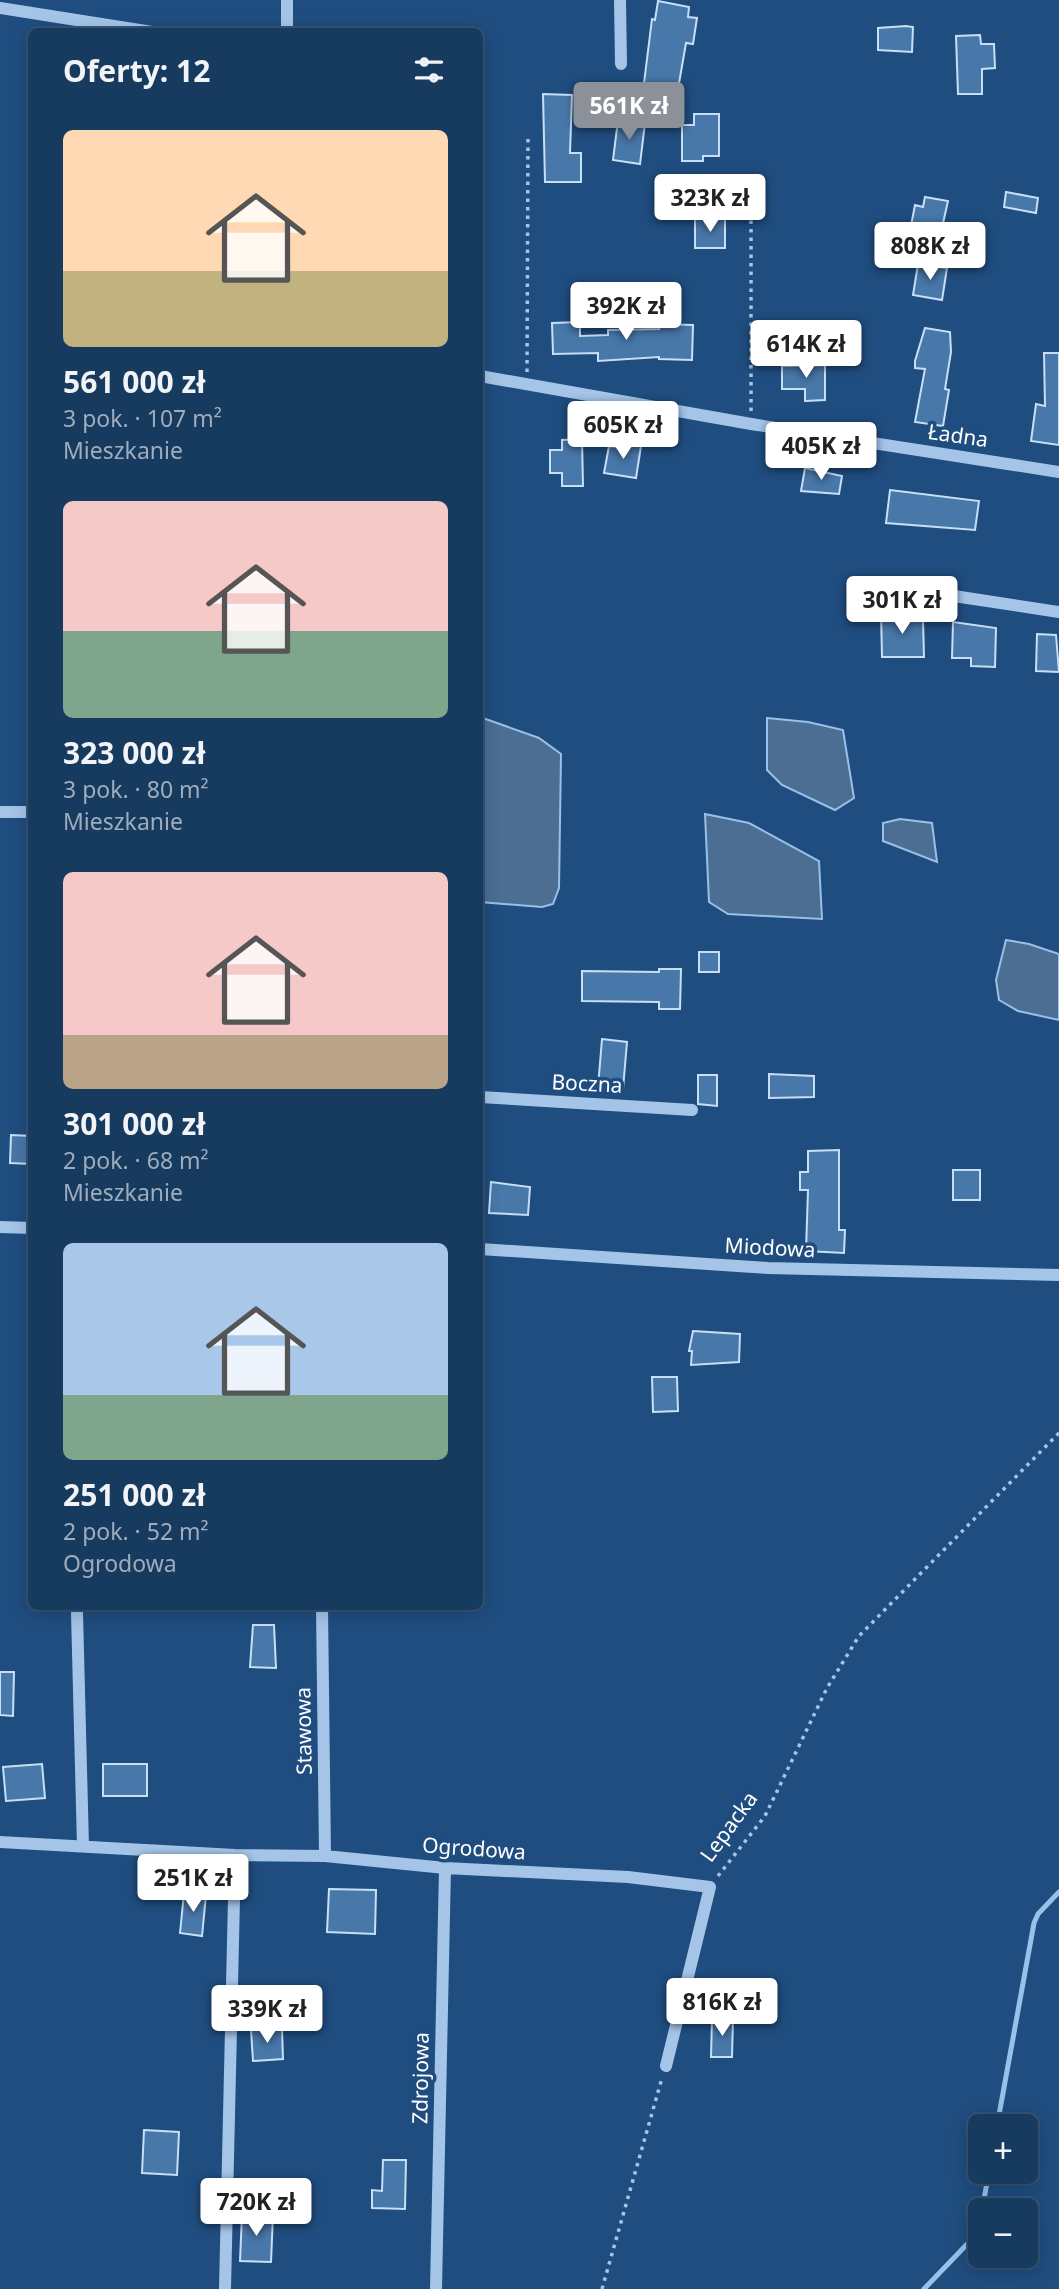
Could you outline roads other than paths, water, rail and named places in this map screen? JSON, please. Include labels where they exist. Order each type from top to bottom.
[{"type":"street","points":[[287,0],[287,28]]},
{"type":"street","points":[[620,0],[621,64]]},
{"type":"street","points":[[0,8],[127,28]]},
{"type":"street","name":"Ładna","points":[[483,377],[751,424],[1059,472]]},
{"type":"street","points":[[954,596],[1059,612]]},
{"type":"street","points":[[0,812],[28,813]]},
{"type":"street","name":"Boczna","points":[[483,1097],[692,1110]]},
{"type":"street","points":[[0,1227],[28,1228]]},
{"type":"street","name":"Miodowa","points":[[483,1249],[768,1268],[1059,1275]]},
{"type":"street","name":"Stawowa","points":[[322,1610],[325,1856]]},
{"type":"street","points":[[77,1613],[82,1846]]},
{"type":"street","name":"Ogrodowa","points":[[0,1842],[235,1855],[325,1856],[445,1868],[628,1877],[710,1887]]},
{"type":"street","points":[[225,2289],[235,1855]]},
{"type":"street","name":"Zdrojowa","points":[[436,2289],[445,1868]]},
{"type":"street","name":"Lepacka","points":[[666,2066],[710,1887]]},
{"type":"water","points":[[483,718],[539,738],[561,754],[559,888],[553,904],[542,907],[483,902]]},
{"type":"water","points":[[767,718],[808,722],[843,730],[854,798],[835,810],[782,785],[767,770]]},
{"type":"water","points":[[705,814],[749,823],[819,861],[822,919],[728,914],[709,902]]},
{"type":"water","points":[[900,819],[932,823],[937,862],[883,841],[883,823]]},
{"type":"water","points":[[1006,940],[1059,954],[1059,1020],[1018,1011],[999,1000],[996,980]]},
{"type":"waterway","points":[[999,2114],[1034,1923],[1038,1914],[1059,1892]]},
{"type":"waterway","points":[[984,2198],[987,2184]]},
{"type":"waterway","points":[[924,2289],[968,2243]]}]
